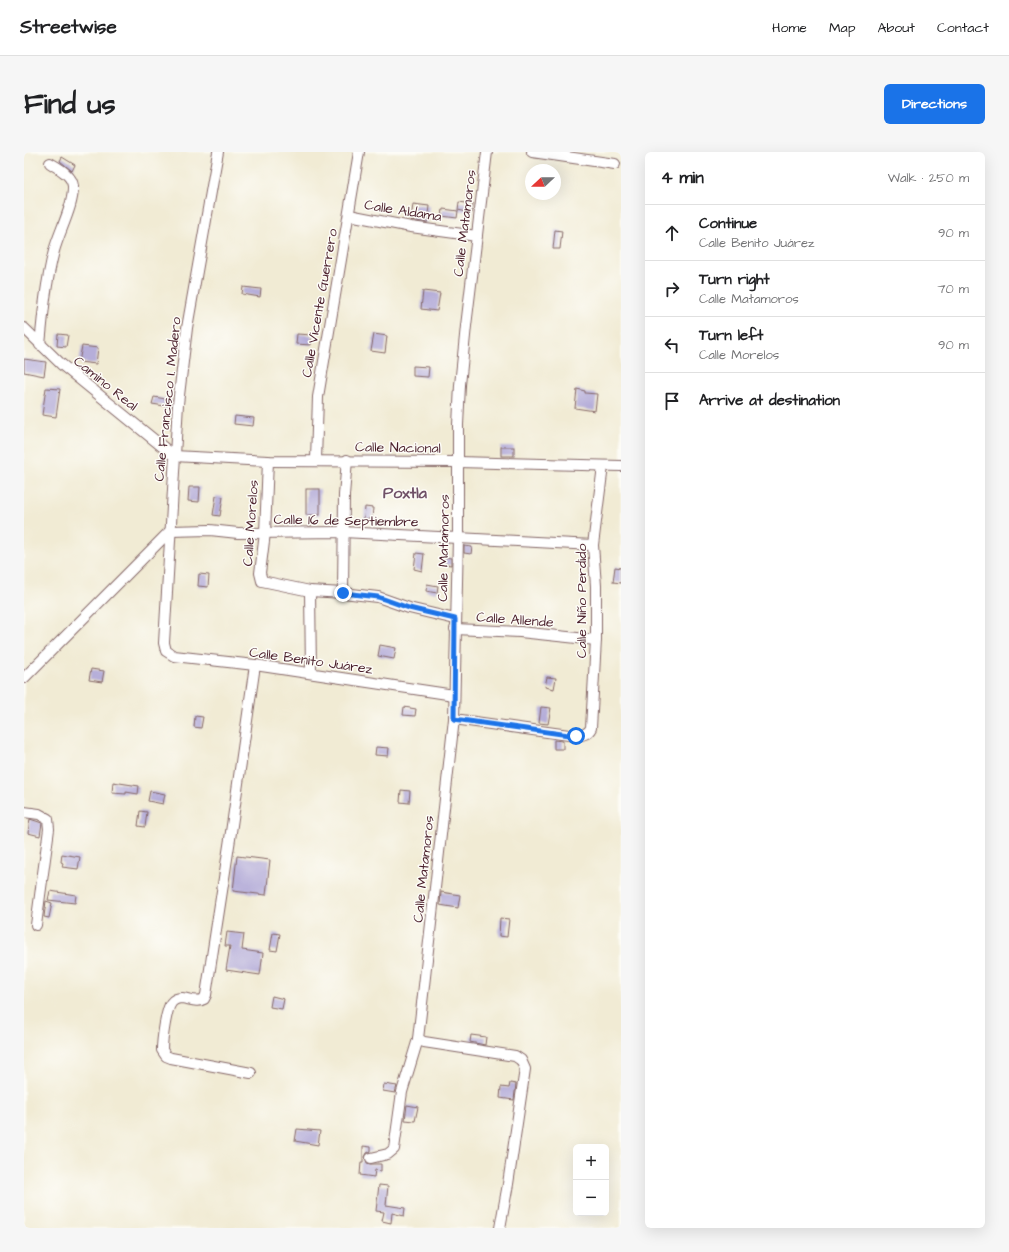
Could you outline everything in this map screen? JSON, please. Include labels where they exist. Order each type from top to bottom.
[{"type":"street","name":"Calle Francisco I. Madero","points":[[166,651],[164,643],[178,404],[187,328],[218,152]]},
{"type":"street","name":"Calle Vicente Guerrero","points":[[316,460],[318,397],[359,152]]},
{"type":"street","name":"Calle Matamoros","points":[[371,1158],[388,1154],[394,1148],[402,1092],[418,1039],[454,719],[458,538],[458,425],[460,385],[487,152]]},
{"type":"street","points":[[532,152],[615,164]]},
{"type":"street","points":[[40,345],[46,287],[54,251],[71,201],[73,185],[68,176],[50,162]]},
{"type":"street","name":"Calle Aldama","points":[[349,216],[411,227],[477,236]]},
{"type":"street","name":"Camino Real","points":[[24,328],[40,345],[174,456]]},
{"type":"street","name":"Calle Nacional","points":[[174,456],[268,460],[347,460],[621,466]]},
{"type":"street","name":"Calle Morelos","points":[[268,460],[265,532],[260,573],[262,580],[310,591],[378,597],[455,624]]},
{"type":"street","points":[[343,593],[344,495],[347,460]]},
{"type":"street","name":"Calle Niño Perdido","points":[[454,719],[576,736],[585,735],[589,732],[591,728],[596,640],[596,586],[593,545],[603,466]]},
{"type":"street","name":"Calle 16 de Septiembre","points":[[170,531],[210,530],[238,533],[344,532],[593,545]]},
{"type":"street","points":[[24,678],[170,531]]},
{"type":"street","points":[[310,591],[311,673]]},
{"type":"street","name":"Calle Allende","points":[[455,624],[596,640]]},
{"type":"street","name":"Calle Benito Juárez","points":[[166,651],[174,656],[255,665],[454,695]]},
{"type":"street","points":[[251,1073],[171,1058],[166,1056],[162,1050],[168,1008],[172,1001],[177,998],[200,1001],[204,1000],[206,995],[255,665]]},
{"type":"street","points":[[24,812],[39,814],[48,819],[49,829],[36,925]]},
{"type":"street","points":[[418,1039],[424,1042],[515,1056],[521,1060],[525,1068],[500,1228]]},
{"type":"building","points":[[62,157],[75,165],[72,171],[60,161]]},
{"type":"building","points":[[459,202],[473,204],[472,213],[458,210]]},
{"type":"building","points":[[413,204],[429,206],[427,223],[411,220]]},
{"type":"building","points":[[443,209],[458,211],[457,218],[442,216]]},
{"type":"building","points":[[555,230],[562,231],[560,249],[553,249]]},
{"type":"building","points":[[243,287],[261,289],[260,297],[242,294]]},
{"type":"building","points":[[423,291],[440,293],[437,311],[421,309]]},
{"type":"building","points":[[58,334],[68,335],[66,347],[57,346]]},
{"type":"building","points":[[297,334],[312,335],[311,345],[296,344]]},
{"type":"building","points":[[374,334],[387,336],[385,353],[371,351]]},
{"type":"building","points":[[82,346],[98,348],[96,364],[79,362]]},
{"type":"building","points":[[24,359],[46,362],[44,376],[24,372]]},
{"type":"building","points":[[413,366],[429,367],[428,377],[413,376]]},
{"type":"building","points":[[46,388],[60,389],[56,417],[42,415]]},
{"type":"building","points":[[577,389],[585,391],[585,393],[597,394],[595,411],[575,408]]},
{"type":"building","points":[[154,397],[172,400],[171,407],[152,404]]},
{"type":"building","points":[[235,416],[254,418],[253,426],[234,424]]},
{"type":"building","points":[[501,447],[514,447],[514,456],[501,456]]},
{"type":"building","points":[[189,487],[200,487],[199,502],[188,501]]},
{"type":"building","points":[[306,489],[320,489],[320,515],[306,515]]},
{"type":"building","points":[[216,496],[223,497],[220,516],[213,515]]},
{"type":"building","points":[[365,507],[373,508],[372,519],[364,519]]},
{"type":"building","points":[[464,546],[472,547],[471,554],[464,553]]},
{"type":"building","points":[[416,553],[424,554],[422,571],[414,569]]},
{"type":"building","points":[[444,557],[451,558],[451,565],[444,564]]},
{"type":"building","points":[[615,567],[621,568],[621,583],[613,582]]},
{"type":"building","points":[[199,574],[209,575],[208,587],[198,586]]},
{"type":"building","points":[[427,584],[438,586],[437,593],[426,591]]},
{"type":"building","points":[[380,645],[396,648],[394,659],[378,656]]},
{"type":"building","points":[[91,669],[104,671],[102,682],[89,680]]},
{"type":"building","points":[[547,677],[556,678],[554,689],[545,687]]},
{"type":"building","points":[[404,707],[416,709],[415,716],[403,715]]},
{"type":"building","points":[[541,707],[551,708],[548,724],[539,723]]},
{"type":"building","points":[[195,716],[203,717],[201,728],[194,727]]},
{"type":"building","points":[[554,740],[563,741],[563,749],[554,749]]},
{"type":"building","points":[[376,747],[389,748],[388,756],[375,755]]},
{"type":"building","points":[[113,782],[139,786],[138,794],[126,792],[126,794],[112,793]]},
{"type":"building","points":[[401,790],[410,791],[409,803],[400,802]]},
{"type":"building","points":[[150,791],[165,794],[163,804],[148,801]]},
{"type":"building","points":[[140,811],[147,812],[145,827],[138,826]]},
{"type":"building","points":[[30,819],[42,823],[40,836],[28,833]]},
{"type":"building","points":[[62,854],[80,857],[78,869],[62,867]]},
{"type":"building","points":[[237,856],[270,860],[266,895],[233,891]]},
{"type":"building","points":[[50,891],[76,895],[75,903],[48,900]]},
{"type":"building","points":[[441,892],[460,895],[458,908],[440,905]]},
{"type":"building","points":[[46,901],[52,903],[49,918],[44,917]]},
{"type":"building","points":[[500,918],[509,919],[507,937],[499,936]]},
{"type":"building","points":[[227,932],[244,934],[242,950],[263,953],[260,975],[226,970],[230,946],[225,946]]},
{"type":"building","points":[[273,933],[280,934],[277,951],[270,950]]},
{"type":"building","points":[[272,996],[284,999],[282,1009],[270,1007]]},
{"type":"building","points":[[471,1035],[486,1037],[485,1045],[470,1042]]},
{"type":"building","points":[[510,1083],[516,1084],[514,1100],[500,1098],[501,1087],[509,1088]]},
{"type":"building","points":[[384,1084],[397,1086],[395,1093],[383,1091]]},
{"type":"building","points":[[407,1105],[418,1107],[415,1121],[405,1120]]},
{"type":"building","points":[[297,1129],[320,1131],[318,1145],[295,1141]]},
{"type":"building","points":[[363,1146],[371,1147],[371,1151],[367,1153],[365,1157],[367,1163],[381,1164],[381,1171],[375,1170],[374,1177],[360,1175],[361,1162],[363,1162]]},
{"type":"building","points":[[379,1185],[388,1186],[386,1205],[405,1208],[404,1216],[392,1213],[391,1223],[382,1221],[384,1212],[376,1211]]},
{"type":"district","name":"Poxtla","points":[[405,492]]},
{"type":"route","points":[[343,593],[378,597],[409,608],[455,619],[454,719],[576,736]]}]
